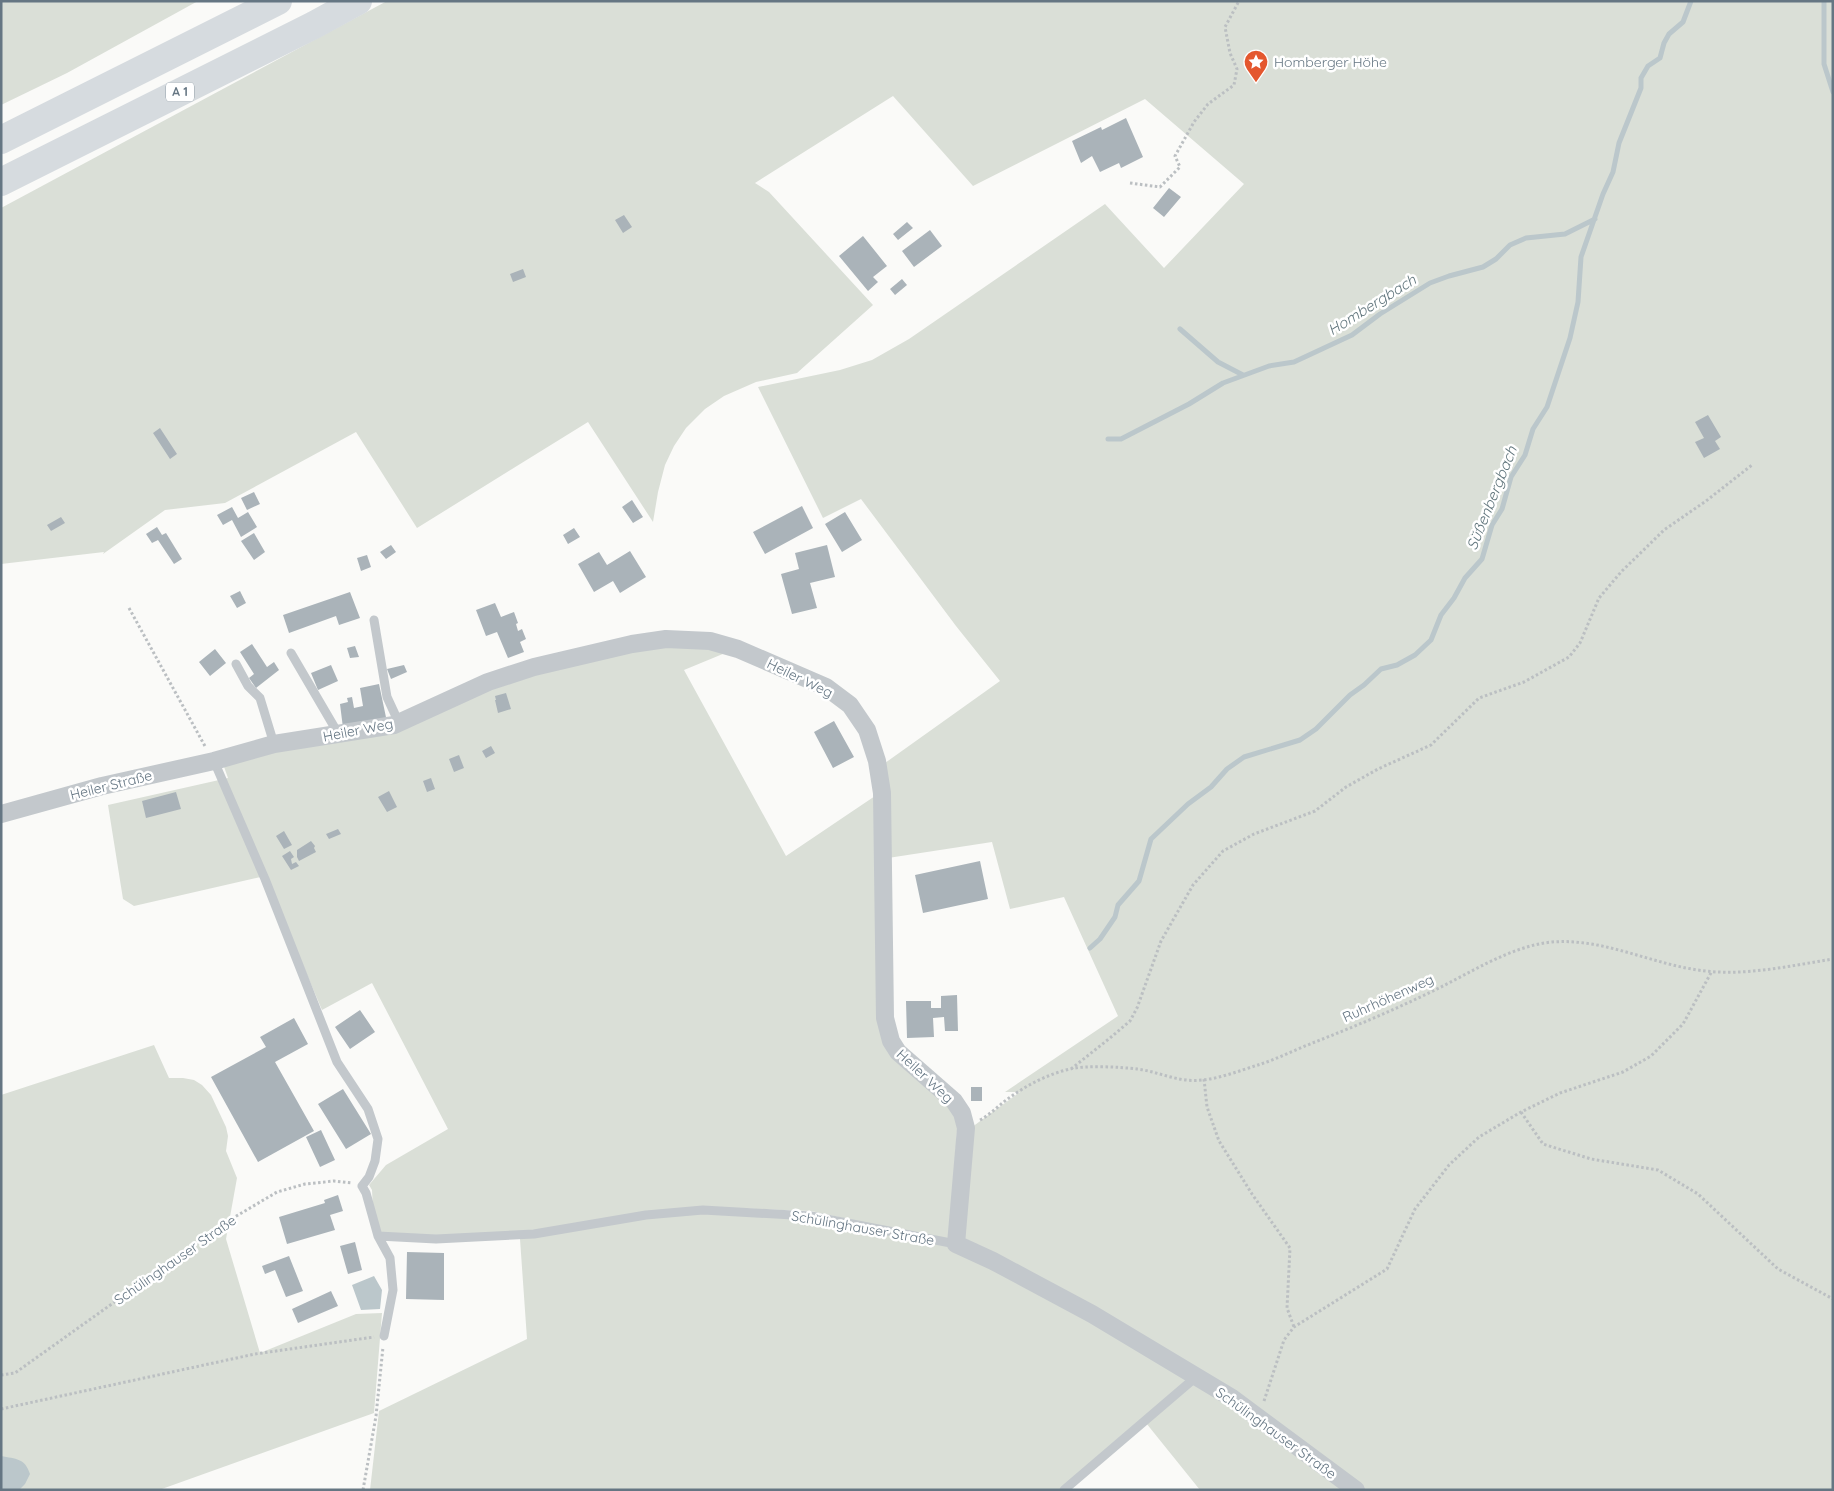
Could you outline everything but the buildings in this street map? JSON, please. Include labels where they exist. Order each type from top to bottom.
[{"type":"highway","points":[[1,140],[278,1]]},
{"type":"highway","name":"A 1","points":[[1,182],[305,30],[358,1]]},
{"type":"street","name":"Heiler Weg","points":[[218,760],[274,744],[394,725],[488,682],[534,667],[666,638],[710,641],[738,649],[826,687],[850,705],[856,713],[867,730],[877,761],[882,793],[885,1018],[891,1041],[898,1052],[954,1101],[962,1114],[966,1128],[956,1244]]},
{"type":"street","name":"Heiler Straße","points":[[1,814],[102,786],[218,760]]},
{"type":"street","name":"Schülinghauser Straße","points":[[956,1244],[993,1261],[1092,1314],[1232,1398],[1356,1490]]},
{"type":"lane","points":[[374,620],[388,697],[399,722]]},
{"type":"lane","points":[[291,652],[339,735]]},
{"type":"lane","points":[[236,664],[248,686],[260,698],[274,744]]},
{"type":"lane","points":[[218,760],[337,1062],[368,1109],[378,1139],[375,1161],[369,1177],[362,1186],[366,1193],[378,1236],[390,1258],[393,1290],[384,1336]]},
{"type":"lane","name":"Schülinghauser Straße","points":[[378,1236],[436,1239],[534,1234],[646,1215],[703,1210],[811,1216],[956,1244]]},
{"type":"lane","points":[[1064,1490],[1196,1377]]},
{"type":"path","points":[[1130,184],[1160,187],[1180,166],[1175,156],[1194,122],[1208,104],[1234,85],[1237,69],[1230,52],[1225,27],[1239,1]]},
{"type":"path","points":[[1070,1069],[1130,1021],[1137,1008],[1161,942],[1193,885],[1223,851],[1254,834],[1316,811],[1346,788],[1430,745],[1479,698],[1524,682],[1569,656],[1580,643],[1599,598],[1620,572],[1664,530],[1706,501],[1752,465]]},
{"type":"path","points":[[129,608],[218,760]]},
{"type":"path","name":"Ruhrhöhenweg","points":[[966,1128],[984,1118],[1008,1098],[1038,1080],[1070,1069],[1138,1069],[1187,1080],[1212,1078],[1264,1063],[1432,991],[1513,952],[1532,945],[1553,942],[1575,942],[1631,952],[1672,965],[1712,971],[1737,972],[1833,959]]},
{"type":"path","points":[[1258,1418],[1284,1340],[1294,1327],[1386,1269],[1415,1209],[1449,1165],[1479,1137],[1521,1112],[1560,1093],[1622,1072],[1652,1056],[1683,1024],[1712,971]]},
{"type":"path","points":[[1204,1079],[1207,1107],[1219,1141],[1252,1194],[1290,1248],[1287,1308],[1294,1327]]},
{"type":"path","points":[[1521,1112],[1543,1144],[1592,1159],[1658,1170],[1698,1194],[1778,1269],[1833,1299]]},
{"type":"path","name":"Schülinghauser Straße","points":[[1,1375],[15,1373],[228,1221],[277,1192],[304,1184],[334,1181],[354,1183],[362,1186]]},
{"type":"path","points":[[1,1409],[256,1354],[384,1336],[376,1416],[363,1490]]},
{"type":"shaded area","points":[[1,1],[198,1],[67,73],[1,105]]},
{"type":"shaded area","points":[[387,1],[1833,1],[1833,1490],[1200,1490],[1142,1418],[1062,1490],[370,1490],[379,1411],[527,1339],[520,1239],[648,1218],[703,1213],[811,1219],[954,1242],[968,1130],[1020,1092],[1005,1092],[1118,1016],[1064,897],[1010,909],[992,842],[888,858],[885,763],[1000,681],[956,626],[861,499],[823,518],[758,387],[840,370],[872,360],[909,339],[1105,204],[1164,268],[1244,184],[1145,99],[973,186],[893,96],[755,183],[769,192],[873,305],[797,373],[756,382],[724,396],[705,409],[686,428],[674,446],[665,465],[653,522],[588,422],[417,528],[356,432],[225,503],[165,510],[103,554],[104,552],[1,564],[1,208]]},
{"type":"shaded area","points":[[664,643],[730,651],[684,670],[786,856],[878,794],[881,1018],[958,1115],[950,1241],[811,1211],[703,1207],[534,1232],[437,1236],[380,1234],[373,1210],[372,1190],[369,1185],[386,1165],[448,1129],[372,983],[322,1010],[265,876],[134,906],[123,899],[108,805],[228,778],[222,761],[334,741],[488,686]]},
{"type":"shaded area","points":[[154,1045],[169,1078],[194,1080],[202,1085],[211,1095],[226,1127],[228,1136],[226,1151],[237,1178],[226,1239],[260,1353],[356,1314],[382,1313],[374,1413],[159,1490],[1,1490],[1,1095]]},
{"type":"shaded area","points":[[374,1276],[382,1290],[380,1309],[361,1310],[352,1285]]},
{"type":"shaded area","points":[[1,1456],[19,1460],[28,1469],[30,1474],[25,1484],[19,1490],[1,1490]]},
{"type":"waterway","name":"Süßenbergbach","points":[[1090,948],[1100,939],[1115,917],[1118,905],[1139,881],[1151,839],[1188,804],[1211,787],[1227,769],[1244,757],[1300,740],[1316,729],[1350,695],[1381,669],[1397,665],[1415,655],[1431,640],[1441,615],[1454,598],[1465,578],[1482,559],[1492,525],[1502,509],[1511,477],[1525,455],[1533,429],[1547,407],[1570,338],[1578,302],[1581,257],[1603,194],[1613,172],[1619,143],[1641,88],[1641,78],[1648,66],[1660,58],[1664,43],[1669,34],[1683,22],[1691,1]]},
{"type":"waterway","points":[[1824,1],[1824,64],[1833,92]]},
{"type":"waterway","name":"Hombergbach","points":[[1108,439],[1121,439],[1189,404],[1223,383],[1269,366],[1294,362],[1352,335],[1380,314],[1430,283],[1483,267],[1496,259],[1510,245],[1526,238],[1565,234],[1595,219]]},
{"type":"waterway","points":[[1180,329],[1218,362],[1243,375]]},
{"type":"place","name":"Homberger Höhe","points":[[1256,83]]}]
